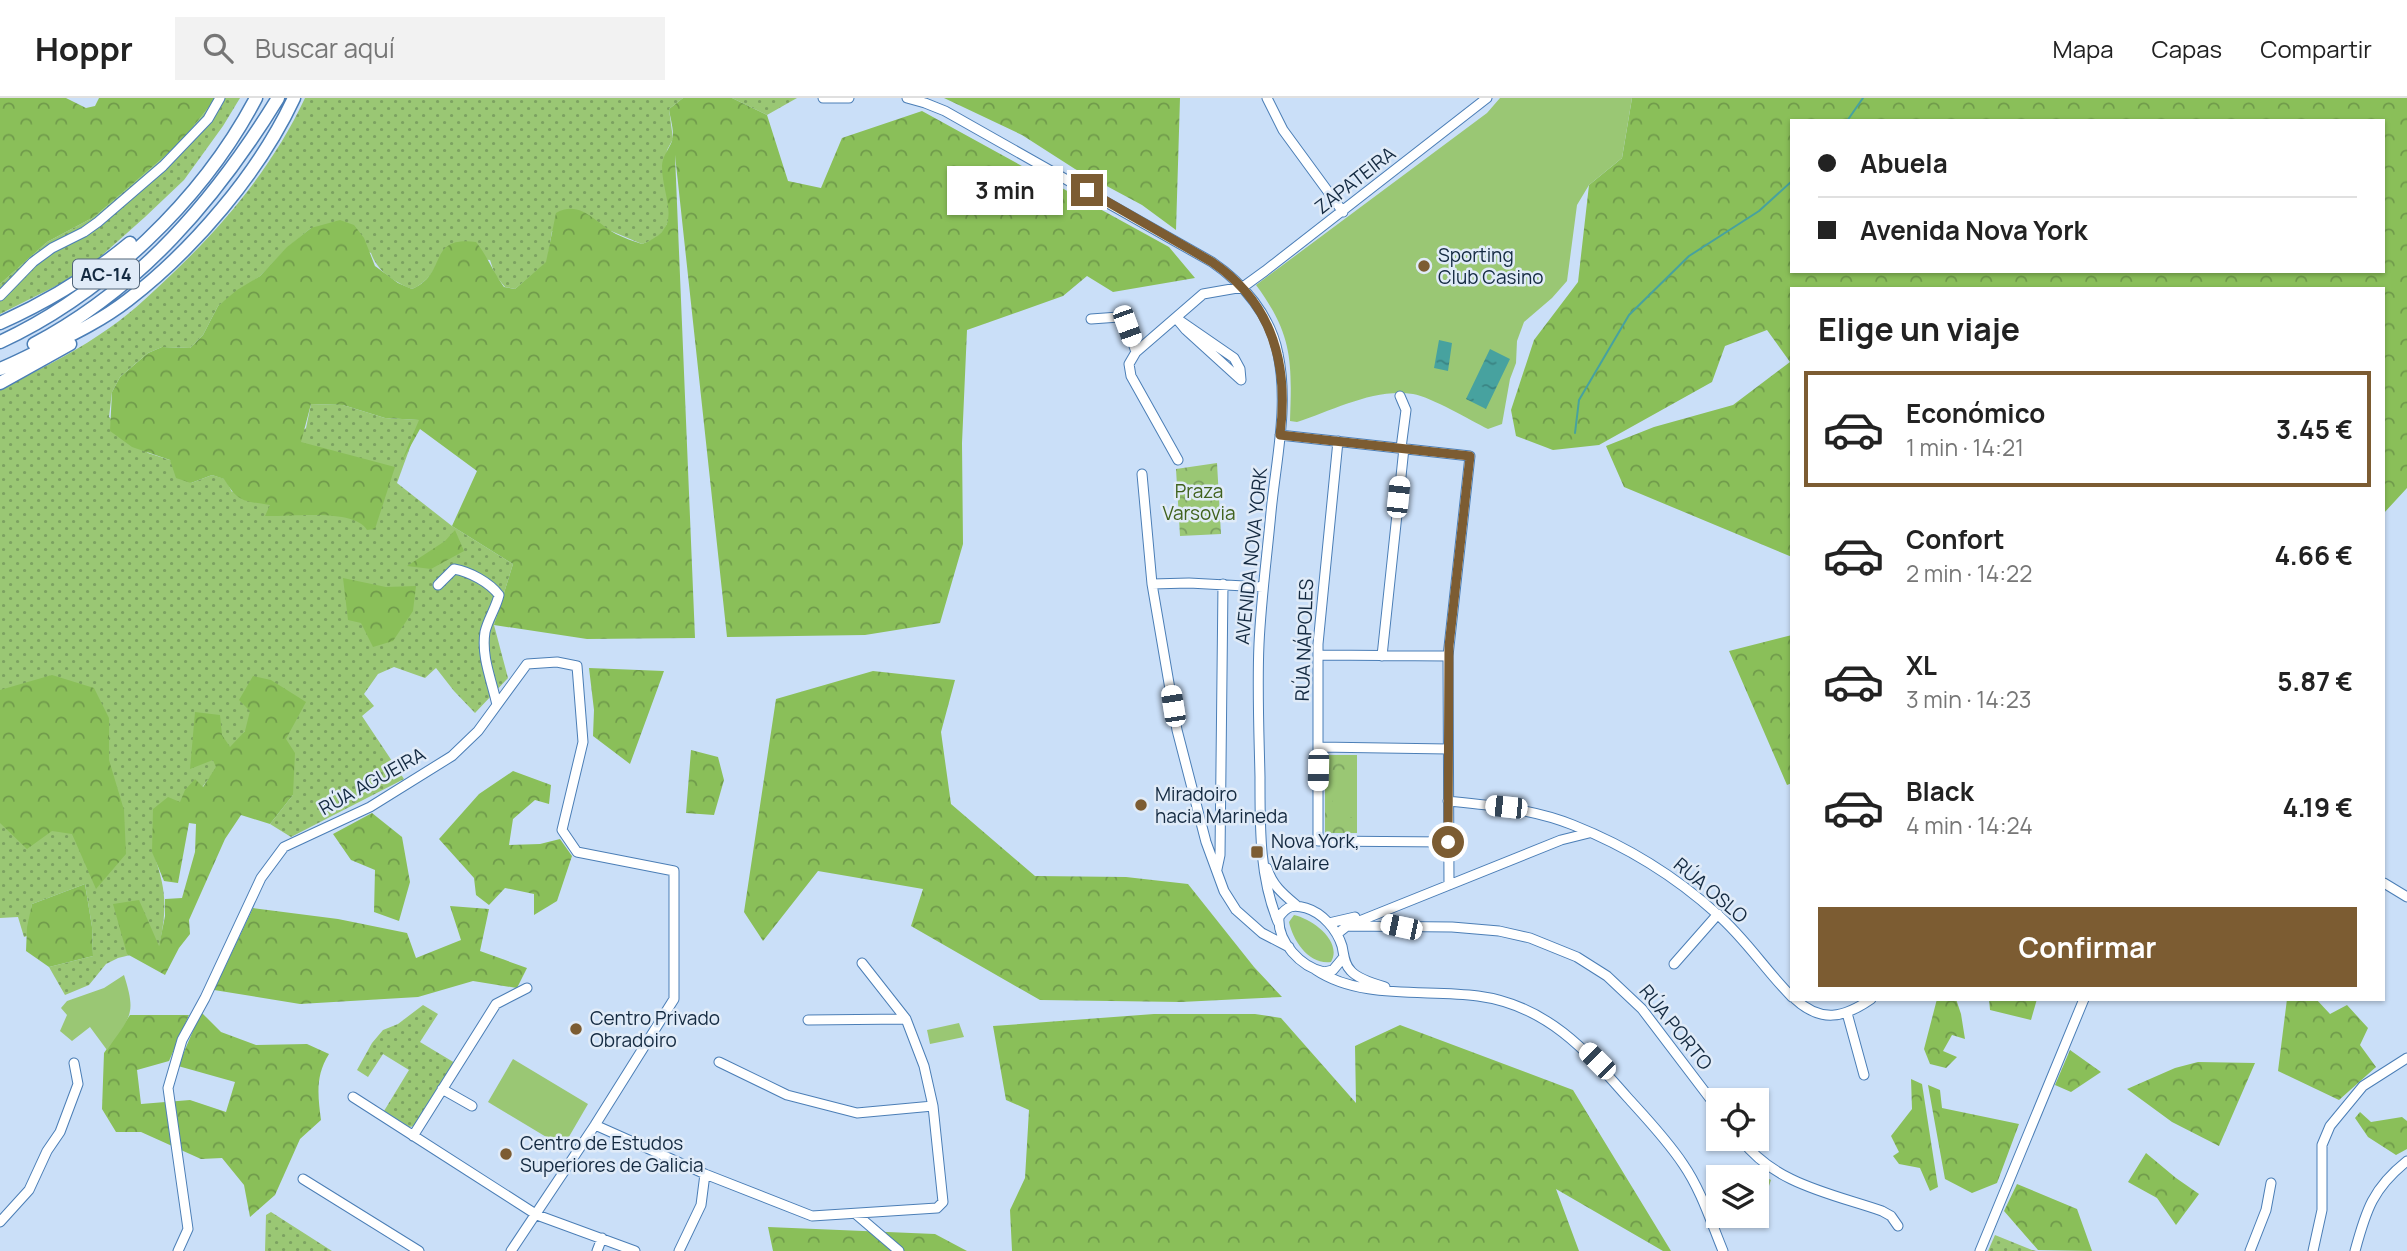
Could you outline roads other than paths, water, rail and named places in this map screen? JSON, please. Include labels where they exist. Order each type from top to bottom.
[{"type":"highway","name":"AC-14","points":[[0,342],[83,293],[162,224],[197,187],[256,98]]},
{"type":"highway","name":"AC-14","points":[[0,362],[61,330],[108,298],[151,261],[201,208],[249,146],[278,98]]},
{"type":"highway","name":"AC-14","points":[[0,369],[68,337],[127,301],[199,235],[256,163],[286,116],[294,98]]},
{"type":"highway","points":[[0,323],[50,299],[101,266],[197,187]]},
{"type":"highway","points":[[0,383],[57,352],[94,328],[127,301]]},
{"type":"street","points":[[0,296],[33,262],[52,247],[84,232],[98,222],[163,166],[208,119],[220,98]]},
{"type":"street","points":[[823,98],[849,98]]},
{"type":"street","name":"AVENIDA NOVA YORK","points":[[906,98],[945,111],[1212,262],[1243,287],[1271,331],[1278,354],[1282,401],[1263,586],[1258,720],[1262,848],[1266,887],[1279,926]]},
{"type":"street","points":[[1267,98],[1283,130],[1343,212]]},
{"type":"street","name":"ZAPATEIRA","points":[[1243,287],[1488,98]]},
{"type":"street","points":[[1178,460],[1131,376],[1129,363],[1136,352],[1203,294],[1243,287]]},
{"type":"street","points":[[1091,319],[1119,317],[1127,326],[1136,352]]},
{"type":"street","points":[[1176,318],[1234,358],[1240,369],[1241,380],[1186,330],[1176,318]]},
{"type":"street","points":[[1382,656],[1406,410],[1400,396]]},
{"type":"street","points":[[1280,435],[1470,456],[1448,656],[1449,885]]},
{"type":"street","name":"RÚA NÁPOLES","points":[[1338,441],[1318,655],[1318,841],[1448,842]]},
{"type":"street","points":[[1142,474],[1153,584],[1177,730],[1206,842],[1224,891],[1236,910],[1262,933],[1289,947]]},
{"type":"street","points":[[438,585],[454,569],[462,570],[492,586],[499,595],[486,628],[484,644],[496,705]]},
{"type":"street","points":[[1153,584],[1263,586]]},
{"type":"street","points":[[1217,869],[1220,855],[1223,584]]},
{"type":"street","points":[[1318,655],[1448,656]]},
{"type":"street","name":"RÚA AGUEIRA","points":[[178,1251],[188,1229],[168,1088],[182,1041],[261,878],[284,847],[370,807],[452,756],[478,731],[527,664],[557,662],[577,666],[583,742],[562,830],[577,852],[674,871],[674,999],[595,1125]]},
{"type":"street","points":[[1319,747],[1448,749]]},
{"type":"street","name":"RÚA OSLO","points":[[1448,801],[1506,807],[1554,819],[1614,843],[1674,877],[1718,915],[1790,995]]},
{"type":"street","points":[[1554,819],[1566,826],[1567,831],[1561,840]]},
{"type":"street","points":[[1329,923],[1388,910],[1561,840],[1589,833]]},
{"type":"street","name":"AVENIDA NOVA YORK","points":[[1262,848],[1269,876],[1282,894],[1296,905]]},
{"type":"street","points":[[2385,884],[2407,897]]},
{"type":"street","points":[[1262,933],[1271,933],[1279,926],[1283,912],[1296,905],[1312,910],[1329,923],[1337,934],[1343,958],[1351,973],[1396,990]]},
{"type":"street","points":[[1388,910],[1389,922],[1401,927]]},
{"type":"street","points":[[1674,964],[1718,915]]},
{"type":"street","points":[[1337,934],[1366,916]]},
{"type":"street","name":"RÚA PORTO","points":[[1366,916],[1381,923],[1401,927]]},
{"type":"street","points":[[1279,926],[1289,947],[1304,963],[1329,979],[1370,990],[1446,992],[1481,996],[1503,1002],[1547,1021],[1566,1033],[1597,1061],[1683,1164],[1701,1197],[1723,1251]]},
{"type":"street","name":"RÚA PORTO","points":[[1347,926],[1499,931],[1530,938],[1577,957],[1607,976],[1642,1009],[1706,1093]]},
{"type":"street","points":[[1316,971],[1332,970],[1343,958]]},
{"type":"street","points":[[511,1251],[595,1125],[705,1174],[812,1216],[937,1208],[943,1202],[933,1106],[924,1066],[906,1019],[862,963]]},
{"type":"street","points":[[413,1136],[496,1004],[527,988]]},
{"type":"street","name":"RÚA OSLO","points":[[1796,1001],[1805,1009],[1823,1015],[1847,1013]]},
{"type":"street","points":[[1864,1075],[1847,1013],[1868,1001]]},
{"type":"street","points":[[1980,1251],[2083,1001]]},
{"type":"street","points":[[808,1020],[906,1019]]},
{"type":"street","points":[[2313,1251],[2322,1210],[2322,1145],[2330,1126],[2363,1086],[2407,1058]]},
{"type":"street","points":[[719,1062],[787,1095],[857,1113],[933,1106]]},
{"type":"street","points":[[0,1222],[29,1190],[47,1151],[60,1132],[78,1084],[74,1063]]},
{"type":"street","points":[[442,1089],[472,1107]]},
{"type":"street","points":[[353,1097],[537,1215],[635,1251]]},
{"type":"street","points":[[1750,1151],[1778,1173],[1882,1211],[1892,1216],[1898,1226]]},
{"type":"street","points":[[2356,1251],[2361,1228],[2376,1191],[2388,1176],[2407,1161]]},
{"type":"street","points":[[679,1251],[701,1205],[705,1174]]},
{"type":"street","points":[[303,1179],[419,1251]]},
{"type":"street","points":[[2250,1251],[2266,1210],[2271,1183]]},
{"type":"street","points":[[857,1215],[899,1251]]},
{"type":"street","points":[[597,1251],[602,1238]]},
{"type":"water","points":[[1439,340],[1452,343],[1448,371],[1434,368]]},
{"type":"water","points":[[1490,349],[1510,359],[1486,409],[1466,399]]},
{"type":"waterway","points":[[1848,119],[1863,98]]},
{"type":"waterway","points":[[1575,433],[1579,400],[1629,315],[1689,256],[1759,211],[1790,183]]},
{"type":"place","name":"Sporting Club Casino","points":[[1424,266]]},
{"type":"place","name":"Miradoiro hacia Marineda","points":[[1141,805]]},
{"type":"place","name":"Nova York, Valaire","points":[[1257,852]]},
{"type":"place","name":"Centro Privado Obradoiro","points":[[576,1029]]},
{"type":"place","name":"Centro de Estudos Superiores de Galicia","points":[[506,1154]]},
{"type":"park label","name":"Praza Varsovia","points":[[1199,502]]}]
